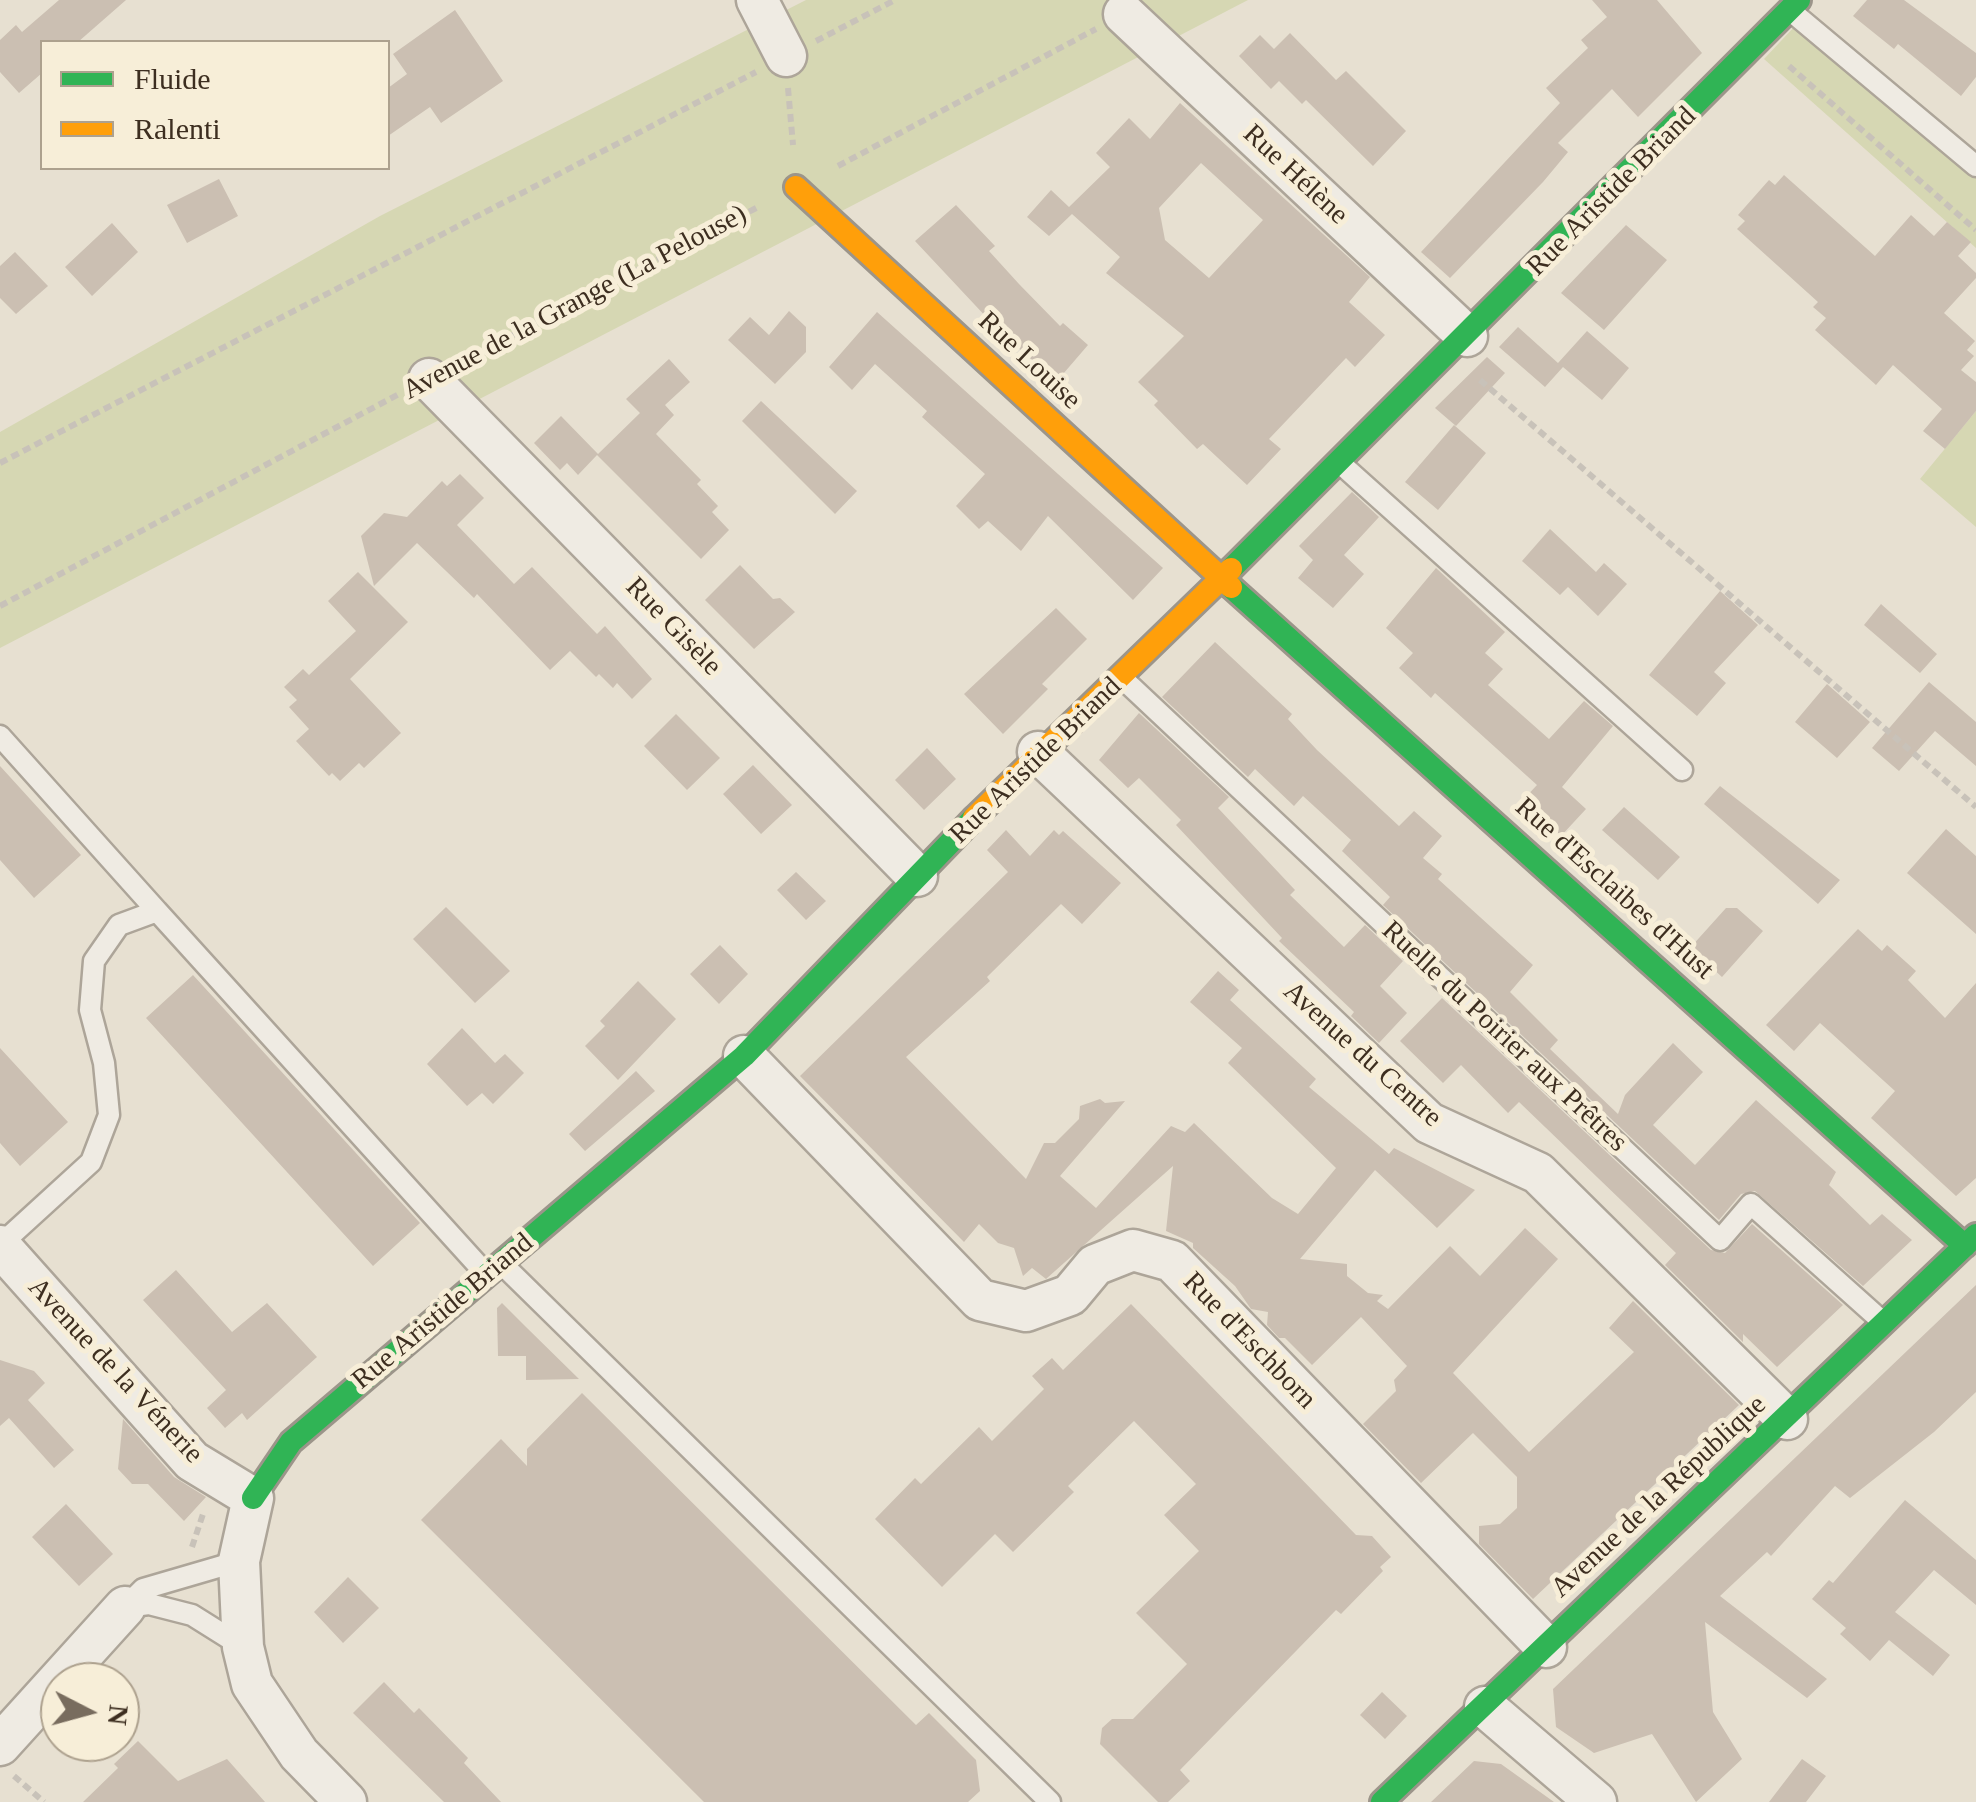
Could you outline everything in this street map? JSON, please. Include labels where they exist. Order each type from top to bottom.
[{"type":"street","points":[[757,0],[786,56]]},
{"type":"street","name":"Rue Aristide Briand","points":[[253,1498],[290,1442],[744,1056],[1038,752],[1122,678],[1795,5]]},
{"type":"street","name":"Rue Hélène","points":[[1124,14],[1458,345]]},
{"type":"street","name":"Rue Louise","points":[[796,188],[1222,579]]},
{"type":"street","name":"Rue Gisèle","points":[[429,378],[917,876]]},
{"type":"street","name":"Rue d'Esclaibes d'Hust","points":[[1222,579],[1970,1240]]},
{"type":"street","name":"Avenue du Centre","points":[[1038,752],[1429,1123],[1538,1173],[1787,1419]]},
{"type":"street","name":"Rue d'Eschborn","points":[[744,1056],[980,1300],[1026,1311],[1070,1295],[1094,1265],[1133,1250],[1172,1260],[1546,1647]]},
{"type":"street","name":"Avenue de la République","points":[[1382,1802],[1970,1240]]},
{"type":"street","name":"Avenue de la Vénerie","points":[[0,1245],[192,1461],[253,1498]]},
{"type":"street","points":[[253,1498],[239,1561],[244,1647],[252,1684],[270,1717],[346,1802]]},
{"type":"street","points":[[0,1745],[125,1607]]},
{"type":"street","points":[[1485,1707],[1596,1802]]},
{"type":"lane","points":[[1795,5],[1976,166]]},
{"type":"lane","points":[[1339,463],[1682,770]]},
{"type":"lane","name":"Ruelle du Poirier aux Prêtres","points":[[1122,678],[1720,1240],[1751,1204],[1885,1324]]},
{"type":"lane","points":[[0,736],[157,911],[494,1268],[1050,1802]]},
{"type":"lane","points":[[0,1245],[91,1162],[109,1115],[104,1062],[90,1010],[94,961],[119,926],[157,911]]},
{"type":"lane","points":[[125,1607],[143,1589],[239,1561]]},
{"type":"lane","points":[[125,1607],[149,1604],[192,1616],[244,1647]]},
{"type":"path","points":[[0,462],[895,0]]},
{"type":"path","name":"Avenue de la Grange (La Pelouse)","points":[[0,606],[1124,14]]},
{"type":"path","points":[[1762,42],[1976,230]]},
{"type":"path","points":[[786,56],[796,188]]},
{"type":"path","points":[[1458,345],[1976,806]]},
{"type":"path","points":[[0,1768],[22,1780],[44,1802]]},
{"type":"green space","points":[[806,0],[1248,0],[0,648],[0,432],[380,216]]},
{"type":"green space","points":[[1796,25],[1976,173],[1976,248],[1764,59]]},
{"type":"green space","points":[[1976,411],[1976,527],[1920,479]]},
{"type":"building","points":[[59,0],[126,0],[80,40],[40,40],[40,75],[19,93],[0,72],[0,40],[16,25],[22,32]]},
{"type":"building","points":[[1592,0],[1657,0],[1702,53],[1638,117],[1612,89],[1558,143],[1568,152],[1543,182],[1450,278],[1421,252],[1560,103],[1546,88],[1588,48],[1581,40],[1607,17]]},
{"type":"building","points":[[1867,0],[1904,0],[1976,53],[1976,77],[1961,96],[1898,44],[1894,49],[1853,16]]},
{"type":"building","points":[[455,10],[503,81],[441,123],[430,107],[390,135],[390,87],[407,74],[393,54]]},
{"type":"building","points":[[1290,33],[1336,80],[1346,71],[1406,131],[1373,166],[1306,100],[1302,104],[1279,81],[1271,89],[1239,56],[1260,35],[1274,49]]},
{"type":"building","points":[[1180,103],[1370,277],[1349,302],[1385,335],[1355,367],[1346,358],[1269,439],[1281,449],[1247,485],[1203,444],[1197,449],[1154,405],[1158,401],[1138,382],[1184,336],[1106,273],[1120,257],[1072,214],[1049,236],[1027,217],[1051,190],[1069,207],[1110,167],[1096,153],[1129,118],[1150,139]],"holes":[[[1201,163],[1263,220],[1209,278],[1165,240],[1159,208]]]},
{"type":"building","points":[[1784,175],[1875,256],[1911,215],[1934,236],[1947,222],[1971,242],[1958,256],[1976,273],[1976,278],[1944,313],[1975,341],[1967,350],[1974,356],[1961,370],[1976,382],[1976,411],[1945,449],[1923,431],[1942,409],[1893,365],[1876,385],[1815,330],[1826,318],[1813,307],[1818,302],[1737,229],[1745,221],[1738,215],[1769,180],[1775,185]]},
{"type":"building","points":[[219,179],[238,216],[187,243],[167,205]]},
{"type":"building","points":[[956,205],[995,246],[989,251],[1019,284],[1060,326],[1063,323],[1088,345],[1057,381],[1004,336],[915,241]]},
{"type":"building","points":[[112,223],[138,252],[92,296],[65,267]]},
{"type":"building","points":[[1626,225],[1667,260],[1604,330],[1561,293]]},
{"type":"building","points":[[15,252],[48,286],[16,314],[0,298],[0,266]]},
{"type":"building","points":[[789,311],[806,327],[806,352],[775,384],[728,340],[750,317],[769,335]]},
{"type":"building","points":[[877,312],[1163,568],[1133,600],[1048,516],[1021,551],[988,521],[979,529],[956,506],[985,474],[922,417],[927,411],[875,364],[852,390],[829,367]]},
{"type":"building","points":[[1518,327],[1558,363],[1587,331],[1629,368],[1602,400],[1563,367],[1545,387],[1499,347]]},
{"type":"building","points":[[1487,357],[1505,373],[1456,426],[1435,408]]},
{"type":"building","points":[[669,359],[690,382],[665,405],[674,415],[656,434],[701,480],[697,484],[718,506],[712,512],[729,530],[701,559],[597,455],[578,475],[567,463],[560,470],[534,443],[561,416],[598,454],[640,413],[626,399]]},
{"type":"building","points":[[761,401],[857,491],[835,514],[742,421]]},
{"type":"building","points":[[1454,425],[1486,453],[1438,510],[1405,482]]},
{"type":"building","points":[[460,474],[484,498],[457,525],[514,584],[532,567],[597,634],[605,626],[652,679],[632,699],[617,683],[613,688],[599,674],[596,677],[570,651],[550,670],[477,594],[474,598],[417,543],[374,586],[361,536],[384,513],[407,517],[442,481],[447,486]]},
{"type":"building","points":[[1352,492],[1379,517],[1344,555],[1364,574],[1333,608],[1298,578],[1313,560],[1299,546]]},
{"type":"building","points":[[1550,529],[1596,572],[1604,563],[1627,584],[1598,616],[1568,587],[1560,595],[1522,561]]},
{"type":"building","points":[[740,565],[773,599],[780,598],[795,612],[754,649],[705,600]]},
{"type":"building","points":[[1436,568],[1505,632],[1485,653],[1503,669],[1488,685],[1549,739],[1584,701],[1613,726],[1562,787],[1586,809],[1561,836],[1522,801],[1537,785],[1435,693],[1431,698],[1399,668],[1413,653],[1386,628]]},
{"type":"building","points":[[358,572],[408,622],[350,679],[401,733],[364,768],[359,763],[340,781],[332,773],[329,776],[296,741],[309,729],[289,707],[297,700],[284,687],[303,669],[309,675],[356,631],[328,601]]},
{"type":"building","points":[[1720,591],[1758,625],[1714,672],[1726,683],[1697,716],[1649,675]]},
{"type":"building","points":[[1881,604],[1937,654],[1920,673],[1864,625]]},
{"type":"building","points":[[1056,608],[1087,639],[1042,684],[1048,689],[1003,734],[964,694]]},
{"type":"building","points":[[1215,642],[1292,714],[1288,719],[1317,750],[1399,826],[1414,811],[1442,836],[1423,858],[1442,874],[1438,879],[1533,965],[1510,992],[1558,1040],[1550,1049],[1618,1114],[1625,1095],[1673,1043],[1703,1072],[1653,1125],[1695,1165],[1756,1100],[1836,1172],[1829,1185],[1870,1225],[1882,1214],[1912,1240],[1863,1286],[1755,1191],[1741,1194],[1719,1220],[1383,905],[1390,897],[1342,851],[1351,840],[1303,796],[1294,806],[1255,769],[1248,777],[1162,697]]},
{"type":"building","points":[[1929,682],[1976,722],[1976,766],[1935,731],[1899,771],[1872,748]]},
{"type":"building","points":[[1827,684],[1870,722],[1837,758],[1795,722]]},
{"type":"building","points":[[1139,713],[1229,797],[1218,808],[1295,890],[1290,895],[1344,947],[1365,925],[1403,961],[1380,986],[1407,1013],[1379,1043],[1351,1016],[1354,1012],[1279,941],[1282,938],[1176,825],[1181,820],[1139,778],[1128,788],[1099,760]]},
{"type":"building","points":[[676,714],[720,758],[687,790],[644,746]]},
{"type":"building","points":[[927,748],[956,779],[924,810],[895,780]]},
{"type":"building","points":[[753,765],[792,805],[761,834],[723,794]]},
{"type":"building","points":[[0,766],[81,855],[34,898],[0,860]]},
{"type":"building","points":[[1720,786],[1840,880],[1818,904],[1704,804]]},
{"type":"building","points":[[1624,807],[1680,857],[1658,880],[1602,830]]},
{"type":"building","points":[[1946,829],[1976,856],[1976,934],[1907,873]]},
{"type":"building","points":[[1006,830],[1030,856],[1054,830],[1059,835],[1063,831],[1121,883],[1082,924],[1061,904],[987,977],[990,981],[906,1057],[1026,1179],[1044,1143],[1055,1143],[1079,1119],[1080,1106],[1100,1099],[1105,1103],[1125,1101],[1060,1176],[1096,1208],[1171,1126],[1185,1132],[1194,1123],[1272,1198],[1298,1214],[1336,1168],[1228,1063],[1242,1048],[1190,1002],[1218,971],[1239,990],[1230,1000],[1316,1079],[1309,1087],[1389,1154],[1394,1148],[1475,1190],[1437,1228],[1375,1170],[1300,1259],[1347,1264],[1347,1276],[1368,1293],[1383,1295],[1377,1301],[1388,1309],[1450,1246],[1480,1276],[1525,1228],[1558,1259],[1453,1373],[1529,1452],[1634,1352],[1609,1328],[1633,1301],[1739,1405],[1533,1599],[1479,1544],[1479,1526],[1500,1524],[1517,1508],[1517,1477],[1473,1433],[1421,1483],[1363,1424],[1396,1391],[1394,1380],[1407,1366],[1361,1317],[1312,1365],[1285,1338],[1279,1338],[1267,1325],[1268,1312],[1251,1309],[1235,1286],[1193,1248],[1193,1243],[1166,1231],[1173,1166],[1046,1279],[1032,1268],[1023,1276],[1014,1248],[998,1243],[979,1224],[964,1242],[800,1076],[1008,872],[987,850]]},
{"type":"building","points":[[796,872],[826,901],[806,920],[777,890]]},
{"type":"building","points":[[446,907],[510,971],[475,1003],[413,939]]},
{"type":"building","points":[[1726,908],[1737,908],[1763,931],[1722,977],[1690,948]]},
{"type":"building","points":[[1858,929],[1882,951],[1887,945],[1916,971],[1908,980],[1945,1018],[1976,983],[1976,1178],[1956,1196],[1871,1118],[1895,1091],[1820,1023],[1794,1051],[1766,1025]]},
{"type":"building","points":[[720,945],[748,974],[719,1004],[690,974]]},
{"type":"building","points":[[193,975],[420,1223],[373,1266],[146,1018]]},
{"type":"building","points":[[638,981],[676,1019],[618,1080],[585,1046],[605,1026],[600,1021]]},
{"type":"building","points":[[1442,998],[1711,1250],[1725,1253],[1752,1224],[1843,1305],[1777,1367],[1743,1334],[1743,1342],[1665,1265],[1676,1253],[1519,1102],[1508,1113],[1461,1065],[1443,1083],[1400,1041]]},
{"type":"building","points":[[462,1028],[495,1063],[505,1054],[524,1073],[493,1104],[482,1093],[467,1106],[427,1064]]},
{"type":"building","points":[[0,1048],[68,1122],[20,1166],[0,1143]]},
{"type":"building","points":[[636,1071],[655,1091],[585,1151],[569,1134]]},
{"type":"building","points":[[176,1270],[232,1332],[267,1303],[317,1357],[247,1420],[242,1413],[225,1428],[207,1408],[226,1390],[143,1300]]},
{"type":"building","points":[[1976,1285],[1976,1392],[1934,1432],[1850,1498],[1835,1486],[1771,1556],[1767,1552],[1720,1596],[1827,1679],[1807,1698],[1705,1622],[1713,1712],[1742,1759],[1696,1802],[1652,1734],[1594,1753],[1556,1727],[1553,1689]]},
{"type":"building","points":[[502,1303],[579,1379],[526,1380],[526,1356],[498,1356],[497,1308]]},
{"type":"building","points":[[1131,1304],[1356,1535],[1372,1536],[1391,1557],[1380,1567],[1383,1571],[1341,1614],[1336,1610],[1180,1770],[1190,1781],[1168,1802],[1158,1802],[1100,1744],[1102,1728],[1112,1719],[1133,1719],[1187,1664],[1136,1613],[1199,1551],[1164,1515],[1196,1484],[1134,1421],[1068,1486],[1074,1492],[1013,1552],[995,1534],[942,1587],[875,1519],[915,1478],[921,1484],[979,1427],[992,1441],[1044,1389],[1032,1376],[1052,1358],[1063,1370]]},
{"type":"building","points":[[0,1360],[34,1371],[45,1383],[28,1400],[74,1450],[54,1468],[9,1418],[0,1426]]},
{"type":"building","points":[[582,1393],[916,1725],[929,1713],[976,1760],[980,1791],[968,1802],[704,1802],[421,1520],[501,1439],[527,1466],[527,1449]]},
{"type":"building","points":[[123,1419],[174,1477],[206,1497],[184,1521],[148,1484],[132,1484],[118,1469]]},
{"type":"building","points":[[1905,1500],[1976,1560],[1976,1605],[1934,1570],[1895,1612],[1950,1655],[1933,1676],[1889,1640],[1870,1661],[1840,1634],[1846,1628],[1812,1599],[1829,1580],[1833,1583]]},
{"type":"building","points":[[66,1504],[113,1554],[79,1586],[32,1537]]},
{"type":"building","points":[[348,1577],[379,1608],[343,1643],[314,1612]]},
{"type":"building","points":[[384,1682],[414,1713],[419,1708],[468,1758],[464,1763],[501,1802],[444,1802],[353,1713]]},
{"type":"building","points":[[1382,1692],[1407,1716],[1385,1739],[1360,1715]]},
{"type":"building","points":[[140,1743],[178,1781],[227,1759],[265,1802],[83,1802],[118,1768],[114,1764],[140,1762]]},
{"type":"building","points":[[1802,1759],[1826,1776],[1806,1802],[1769,1802]]},
{"type":"building","points":[[1474,1761],[1501,1764],[1554,1802],[1431,1802]]},
{"type":"traffic: fast","points":[[1231,569],[1799,0]]},
{"type":"traffic: fast","points":[[1231,587],[1965,1246]]},
{"type":"traffic: fast","points":[[253,1498],[291,1442],[744,1056],[974,818]]},
{"type":"traffic: fast","points":[[1382,1802],[1976,1235]]},
{"type":"traffic: slow","points":[[796,187],[1231,587]]},
{"type":"traffic: slow","points":[[974,818],[1231,569]]}]
